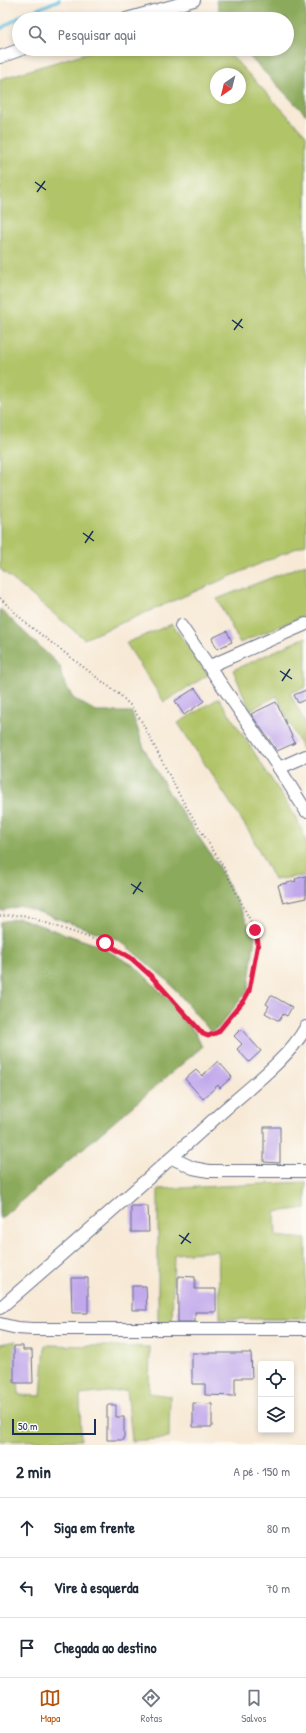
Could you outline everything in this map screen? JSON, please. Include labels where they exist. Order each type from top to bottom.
[{"type":"street","points":[[151,12],[194,0]]},
{"type":"street","points":[[0,58],[12,53]]},
{"type":"street","points":[[210,666],[306,624]]},
{"type":"street","points":[[181,626],[210,666],[306,810]]},
{"type":"street","points":[[279,768],[306,756]]},
{"type":"street","points":[[0,1308],[172,1158],[272,1067],[303,1042],[306,1027]]},
{"type":"street","points":[[172,1158],[193,1168],[209,1171],[306,1171]]},
{"type":"street","points":[[0,1324],[17,1328],[33,1329],[306,1329]]},
{"type":"path","points":[[0,598],[27,624],[120,695],[131,706],[142,722],[181,798],[224,868],[255,930],[258,943],[249,991],[244,1000],[218,1032],[208,1036],[203,1034],[152,977],[131,958],[105,943],[23,915],[0,916]]},
{"type":"green space","points":[[216,0],[306,0],[306,115],[249,56],[294,56],[294,12],[220,12]]},
{"type":"green space","points":[[76,56],[232,56],[243,68],[210,68],[210,104],[246,104],[246,71],[306,135],[306,544],[84,639],[0,569],[0,79]]},
{"type":"green space","points":[[306,564],[306,615],[240,643],[217,599]]},
{"type":"green space","points":[[0,609],[60,666],[62,678],[73,698],[97,712],[132,712],[144,748],[169,793],[217,864],[255,937],[248,990],[219,1027],[211,1032],[167,980],[119,940],[21,906],[0,911]]},
{"type":"green space","points":[[172,624],[208,675],[164,702],[126,643]]},
{"type":"green space","points":[[306,637],[306,687],[290,693],[306,725],[306,748],[302,749],[277,696],[250,710],[233,670]]},
{"type":"green space","points":[[219,698],[297,819],[306,840],[306,875],[274,880],[250,833],[178,723]]},
{"type":"green space","points":[[19,918],[97,945],[135,966],[170,1001],[195,1032],[202,1047],[0,1219],[0,922]]},
{"type":"green space","points":[[306,1182],[306,1208],[275,1212],[276,1236],[306,1239],[306,1319],[220,1319],[218,1251],[174,1254],[172,1323],[158,1323],[158,1189]]},
{"type":"green space","points":[[16,1341],[19,1395],[41,1396],[45,1345],[150,1347],[149,1393],[170,1396],[169,1438],[132,1441],[127,1390],[80,1395],[81,1440],[0,1441],[0,1344]]},
{"type":"building","points":[[227,631],[232,642],[217,649],[212,638]]},
{"type":"building","points":[[195,688],[204,701],[184,715],[175,701]]},
{"type":"building","points":[[306,690],[306,699],[298,703],[294,695]]},
{"type":"building","points":[[276,702],[295,743],[277,751],[251,714]]},
{"type":"building","points":[[306,876],[306,898],[283,903],[278,885],[296,881],[295,879]]},
{"type":"building","points":[[271,995],[292,1007],[287,1016],[283,1014],[279,1021],[265,1013],[269,1006],[266,1004]]},
{"type":"building","points":[[241,1029],[261,1051],[249,1062],[237,1049],[242,1044],[234,1036]]},
{"type":"building","points":[[218,1061],[232,1077],[220,1088],[218,1085],[203,1099],[185,1079],[196,1070],[202,1076]]},
{"type":"building","points":[[264,1127],[280,1127],[280,1163],[264,1162]]},
{"type":"building","points":[[131,1206],[148,1206],[149,1232],[131,1232]]},
{"type":"building","points":[[178,1276],[195,1277],[195,1289],[216,1289],[216,1312],[195,1312],[195,1322],[178,1322]]},
{"type":"building","points":[[71,1278],[88,1278],[88,1313],[72,1313]]},
{"type":"building","points":[[132,1286],[146,1286],[147,1310],[132,1310]]},
{"type":"building","points":[[14,1346],[23,1346],[23,1350],[32,1350],[33,1383],[14,1383]]},
{"type":"building","points":[[192,1353],[251,1353],[252,1378],[235,1378],[235,1396],[205,1395],[205,1384],[192,1384]]},
{"type":"building","points":[[193,1403],[212,1404],[212,1427],[193,1427]]},
{"type":"building","points":[[107,1405],[116,1405],[116,1417],[124,1417],[124,1440],[107,1440]]},
{"type":"waterway","points":[[30,12],[59,0]]},
{"type":"waterway","points":[[0,29],[12,22]]},
{"type":"route","points":[[105,943],[131,958],[152,977],[203,1034],[212,1036],[218,1032],[244,1000],[249,991],[258,943],[255,930]]}]
